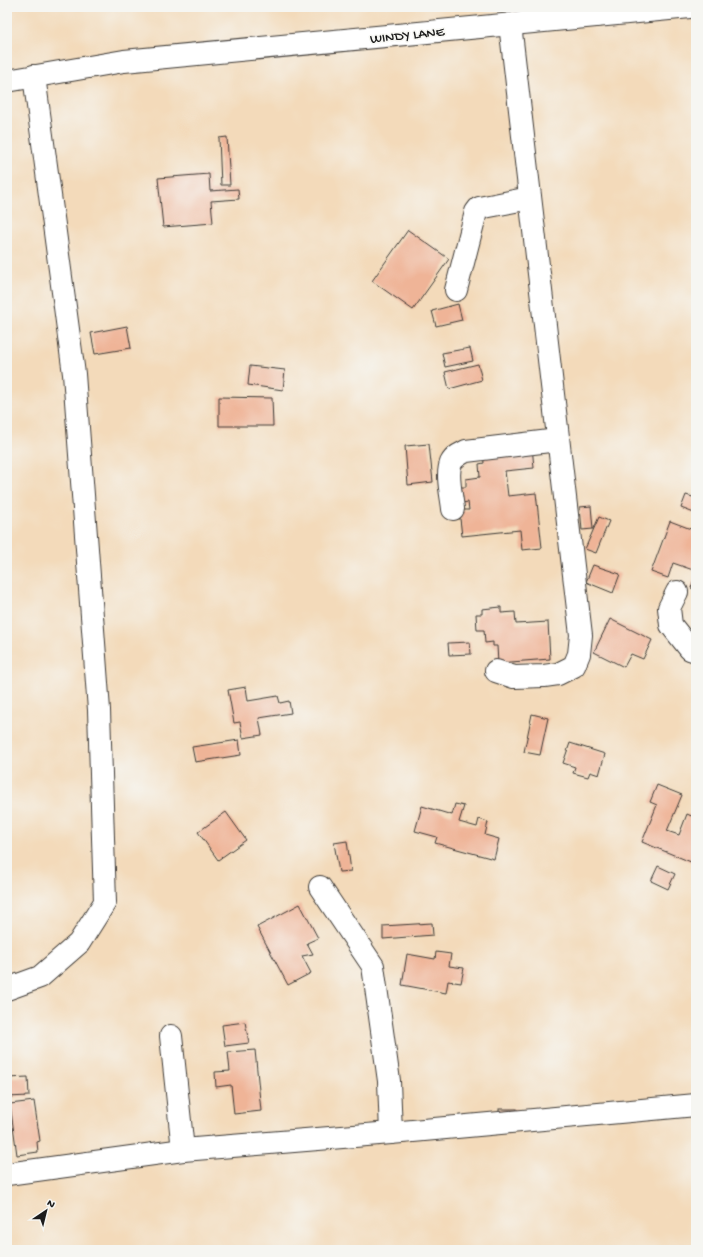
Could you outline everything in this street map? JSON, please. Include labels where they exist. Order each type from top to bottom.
[{"type":"street","name":"WINDY LANE","points":[[7,80],[124,61],[690,7]]},
{"type":"street","points":[[496,671],[514,677],[558,674],[574,666],[579,654],[581,635],[510,24]]},
{"type":"street","points":[[7,989],[40,977],[79,943],[105,902],[99,710],[74,374],[34,76]]},
{"type":"street","points":[[456,290],[476,212],[479,208],[530,198]]},
{"type":"street","points":[[453,509],[449,474],[451,463],[457,456],[466,451],[558,440]]},
{"type":"street","points":[[677,592],[669,608],[671,625],[690,649],[696,650]]},
{"type":"street","points":[[320,887],[373,966],[389,1081],[391,1133]]},
{"type":"street","points":[[171,1036],[183,1150]]},
{"type":"street","points":[[7,1174],[183,1150],[391,1133],[696,1105]]},
{"type":"building","points":[[227,137],[230,185],[221,185],[219,138]]},
{"type":"building","points":[[209,174],[210,191],[238,189],[239,199],[211,201],[213,223],[163,227],[158,178]]},
{"type":"building","points":[[408,230],[449,259],[413,310],[372,281]]},
{"type":"building","points":[[458,304],[462,320],[436,326],[432,311]]},
{"type":"building","points":[[127,326],[131,348],[95,354],[91,333]]},
{"type":"building","points":[[470,348],[473,361],[445,367],[442,353]]},
{"type":"building","points":[[478,364],[482,380],[449,389],[445,372]]},
{"type":"building","points":[[250,366],[285,370],[283,390],[248,385]]},
{"type":"building","points":[[219,397],[272,398],[273,426],[219,426]]},
{"type":"building","points":[[429,444],[433,482],[408,485],[405,446]]},
{"type":"building","points":[[532,446],[534,468],[505,471],[508,496],[536,493],[542,548],[522,550],[520,530],[462,536],[459,510],[469,510],[468,502],[462,503],[460,487],[466,487],[466,479],[480,477],[479,464],[484,463],[483,451]]},
{"type":"building","points":[[686,495],[696,498],[696,508],[694,513],[681,508]]},
{"type":"building","points":[[591,506],[593,529],[582,530],[580,507]]},
{"type":"building","points":[[599,517],[609,521],[596,553],[585,549]]},
{"type":"building","points":[[670,521],[696,531],[696,571],[673,563],[668,578],[651,572]]},
{"type":"building","points":[[593,565],[620,574],[613,593],[586,582]]},
{"type":"building","points":[[696,574],[696,590],[691,588]]},
{"type":"building","points":[[501,607],[501,613],[515,612],[516,624],[548,622],[550,659],[498,663],[497,646],[493,646],[493,642],[485,643],[484,630],[477,630],[476,614],[482,614],[482,609]]},
{"type":"building","points":[[610,619],[652,640],[643,659],[631,654],[624,667],[594,652]]},
{"type":"building","points":[[470,642],[471,654],[449,655],[448,643]]},
{"type":"building","points":[[246,687],[248,701],[278,696],[280,703],[289,701],[291,713],[259,718],[262,735],[243,738],[240,722],[234,723],[228,690]]},
{"type":"building","points":[[532,714],[548,718],[540,755],[524,752]]},
{"type":"building","points":[[239,740],[241,755],[195,762],[192,747]]},
{"type":"building","points":[[570,743],[605,754],[599,775],[590,772],[588,777],[573,773],[575,767],[563,763]]},
{"type":"building","points":[[657,785],[682,795],[667,831],[679,835],[687,814],[696,818],[696,851],[691,862],[642,842],[657,805],[650,802]]},
{"type":"building","points":[[455,804],[464,806],[459,822],[477,827],[479,819],[488,822],[485,835],[499,839],[494,859],[435,843],[437,837],[415,831],[422,806],[452,815]]},
{"type":"building","points":[[226,812],[246,840],[218,860],[198,832]]},
{"type":"building","points":[[347,841],[351,871],[339,872],[334,843]]},
{"type":"building","points":[[658,866],[675,874],[668,889],[651,881]]},
{"type":"building","points":[[300,904],[318,938],[307,943],[313,954],[302,956],[311,973],[288,985],[257,927]]},
{"type":"building","points":[[432,923],[433,935],[383,939],[383,926]]},
{"type":"building","points":[[436,952],[451,954],[449,966],[464,968],[461,983],[448,981],[446,993],[402,985],[407,954],[435,959]]},
{"type":"building","points":[[245,1022],[249,1043],[225,1046],[222,1025]]},
{"type":"building","points":[[255,1050],[261,1111],[234,1114],[231,1085],[216,1087],[215,1072],[230,1071],[228,1052]]},
{"type":"building","points":[[28,1077],[29,1096],[7,1097],[7,1078]]},
{"type":"building","points":[[34,1101],[40,1141],[37,1142],[38,1152],[17,1155],[10,1104]]},
{"type":"building","points":[[499,1109],[517,1109],[517,1120],[499,1120]]}]
